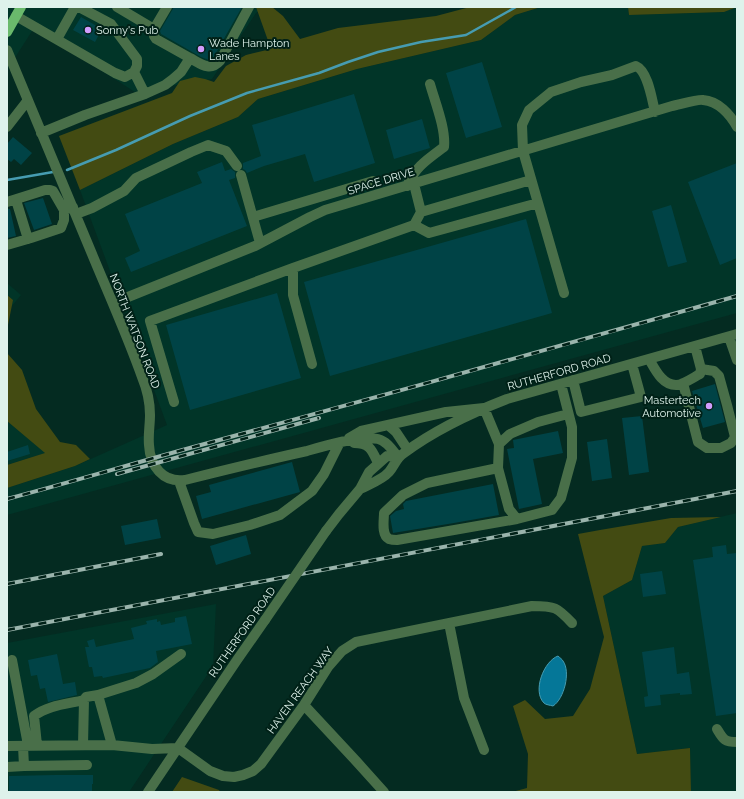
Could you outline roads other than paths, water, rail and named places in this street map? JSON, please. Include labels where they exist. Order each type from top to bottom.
[{"type":"main road","points":[[7,32],[19,11]]},
{"type":"street","points":[[57,39],[75,7]]},
{"type":"street","points":[[19,11],[57,39],[115,73],[125,77],[134,72],[137,66],[137,59],[112,24],[79,7]]},
{"type":"street","points":[[117,7],[154,29]]},
{"type":"street","points":[[166,7],[154,29],[154,36],[156,39],[208,67],[216,65],[220,60],[250,7]]},
{"type":"street","name":"NORTH WATSON ROAD","points":[[7,50],[71,210],[113,304],[145,385],[150,414],[149,444],[151,458],[157,470],[164,476],[172,480],[179,481]]},
{"type":"street","points":[[41,133],[165,85],[181,72],[190,58]]},
{"type":"street","points":[[564,293],[523,151],[522,125],[529,110],[552,92],[581,82],[612,75],[636,66],[641,68],[646,77],[655,112]]},
{"type":"street","points":[[134,72],[145,94]]},
{"type":"street","points":[[421,212],[410,185],[411,177],[426,160],[444,147],[443,130],[430,84]]},
{"type":"street","name":"SPACE DRIVE","points":[[113,304],[260,243],[325,210],[665,108],[702,99],[717,104],[726,112],[737,127]]},
{"type":"street","points":[[7,126],[28,100]]},
{"type":"street","points":[[7,245],[61,228],[64,220],[71,210],[92,208],[124,191],[136,178],[208,145],[226,151],[239,171],[254,217],[260,243]]},
{"type":"street","points":[[174,402],[150,321],[414,225],[421,212],[531,180]]},
{"type":"street","points":[[254,217],[373,181]]},
{"type":"street","points":[[28,239],[11,201],[44,190],[50,190],[71,210]]},
{"type":"street","points":[[414,225],[429,233],[538,203]]},
{"type":"street","points":[[293,268],[293,295],[312,364]]},
{"type":"street","points":[[733,335],[737,360]]},
{"type":"street","name":"RUTHERFORD ROAD","points":[[360,489],[382,478],[390,471],[398,457],[432,434],[484,408],[507,399],[733,335]]},
{"type":"street","points":[[649,359],[660,377],[667,383],[677,385],[700,374],[701,369],[695,346]]},
{"type":"street","points":[[573,380],[581,412],[641,397],[632,364]]},
{"type":"street","points":[[683,383],[698,442],[707,448],[721,448],[731,443],[735,437],[719,376],[714,371],[701,369]]},
{"type":"street","points":[[498,468],[427,483],[403,495],[384,513],[383,527],[385,535],[389,539],[396,540],[517,519],[552,510],[561,498],[572,458],[572,428],[561,384]]},
{"type":"street","points":[[398,457],[385,442],[380,439],[367,438],[340,442],[179,481],[198,532],[213,534],[250,525],[280,515],[312,491],[324,474],[340,442],[361,431],[446,412],[484,408],[499,444],[498,468],[509,509],[517,519]]},
{"type":"street","points":[[499,444],[510,434],[538,422],[568,414]]},
{"type":"street","points":[[388,425],[396,432],[408,450]]},
{"type":"street","points":[[340,442],[366,445],[372,450],[378,463]]},
{"type":"street","name":"RUTHERFORD ROAD","points":[[148,792],[326,531],[360,489],[369,472],[387,456],[398,457]]},
{"type":"street","name":"HAVEN REACH WAY","points":[[178,748],[210,771],[223,776],[234,777],[253,771],[261,764],[304,705],[328,667],[342,651],[356,642],[532,606],[548,606],[560,610],[572,623]]},
{"type":"street","points":[[450,623],[464,698],[484,750]]},
{"type":"street","points":[[24,766],[34,716],[40,711],[84,700],[86,697],[98,695],[136,683],[153,674],[181,654]]},
{"type":"street","points":[[12,660],[29,746]]},
{"type":"street","points":[[98,695],[112,746]]},
{"type":"street","points":[[83,746],[84,700]]},
{"type":"street","points":[[304,705],[384,792]]},
{"type":"street","points":[[717,729],[723,738],[730,742],[737,742]]},
{"type":"street","points":[[7,746],[112,746],[152,749],[178,748]]},
{"type":"street","points":[[7,767],[87,765]]},
{"type":"water","points":[[558,656],[563,660],[566,678],[563,692],[557,703],[553,706],[545,704],[541,698],[539,684],[548,664]]},
{"type":"waterway","points":[[67,170],[116,150],[190,116],[247,93],[319,73],[378,52],[421,42],[466,35],[516,7]]},
{"type":"waterway","points":[[7,180],[53,172]]},
{"type":"railway","points":[[7,499],[541,352],[737,296]]},
{"type":"railway","points":[[117,474],[319,418]]},
{"type":"railway","points":[[7,630],[737,491]]},
{"type":"railway","points":[[7,584],[161,554]]},
{"type":"place","name":"Sonny's Pub","points":[[88,30]]},
{"type":"place","name":"Wade Hampton Lanes","points":[[201,49]]},
{"type":"place","name":"Mastertech Automotive","points":[[709,406]]}]
